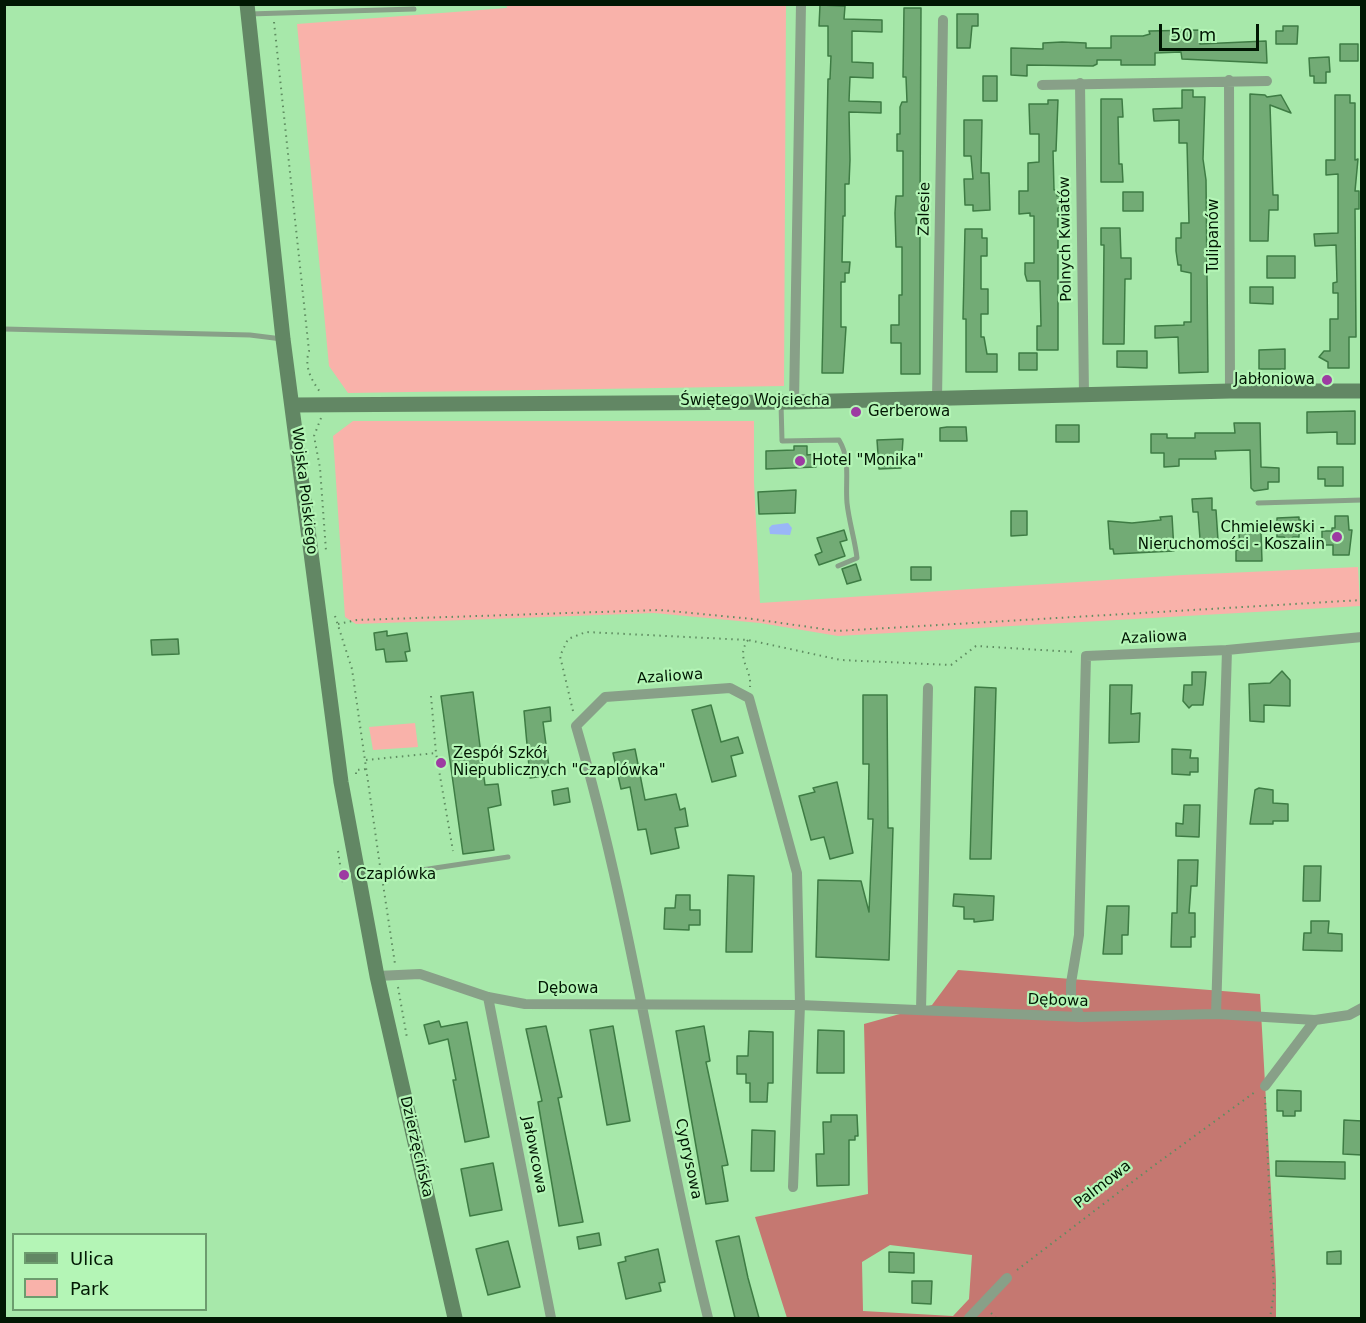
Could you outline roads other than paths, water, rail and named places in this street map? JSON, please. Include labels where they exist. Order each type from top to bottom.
[{"type":"street","points":[[787,402],[801,4]]},
{"type":"street","name":"Wojska Polskiego","points":[[247,9],[283,339],[341,783],[377,976]]},
{"type":"street","name":"Zalesie","points":[[937,399],[943,20]]},
{"type":"street","points":[[1042,85],[1202,80],[1267,81]]},
{"type":"street","name":"Tulipanów","points":[[1229,80],[1230,391]]},
{"type":"street","name":"Polnych Kwiatów","points":[[1080,83],[1084,395]]},
{"type":"street","name":"Świętego Wojciecha","points":[[293,405],[787,402],[1230,391],[1362,391]]},
{"type":"street","name":"Azaliowa","points":[[1080,1017],[1071,996],[1071,983],[1079,935],[1086,656],[1227,650],[1362,637]]},
{"type":"street","points":[[1216,1014],[1227,650]]},
{"type":"street","name":"Azaliowa","points":[[641,1004],[618,884],[576,726],[605,697],[730,688],[749,698],[797,873],[800,1005]]},
{"type":"street","points":[[921,1010],[928,688]]},
{"type":"street","name":"Dębowa","points":[[377,976],[420,974],[488,997],[525,1004],[800,1005],[1080,1017],[1216,1014],[1315,1020],[1349,1015],[1362,1008]]},
{"type":"street","name":"Dzierżęcińska","points":[[377,976],[455,1318]]},
{"type":"street","name":"Jałowcowa","points":[[488,997],[551,1318]]},
{"type":"street","name":"Cyprysowa","points":[[641,1004],[708,1318]]},
{"type":"street","points":[[793,1187],[800,1005]]},
{"type":"street","points":[[1265,1086],[1315,1020]]},
{"type":"street","points":[[969,1318],[1007,1278]]},
{"type":"lane","points":[[247,9],[273,13],[414,9]]},
{"type":"lane","points":[[4,329],[250,335],[283,339]]},
{"type":"lane","points":[[787,402],[782,441],[838,440],[847,454],[847,505],[854,532],[857,558],[838,566]]},
{"type":"lane","points":[[1258,503],[1362,500]]},
{"type":"lane","points":[[358,880],[508,857]]},
{"type":"water","points":[[788,523],[792,528],[790,535],[770,534],[769,528],[772,525]]},
{"type":"place","name":"Jabłoniowa","points":[[1327,380]]},
{"type":"place","name":"Gerberowa","points":[[856,412]]},
{"type":"place","name":"Hotel \"Monika\"","points":[[800,461]]},
{"type":"place","name":"Chmielewski - Nieruchomości - Koszalin","points":[[1337,537]]},
{"type":"place","name":"Zespół Szkół Niepublicznych \"Czaplówka\"","points":[[441,763]]},
{"type":"place","name":"Czaplówka","points":[[344,875]]}]
